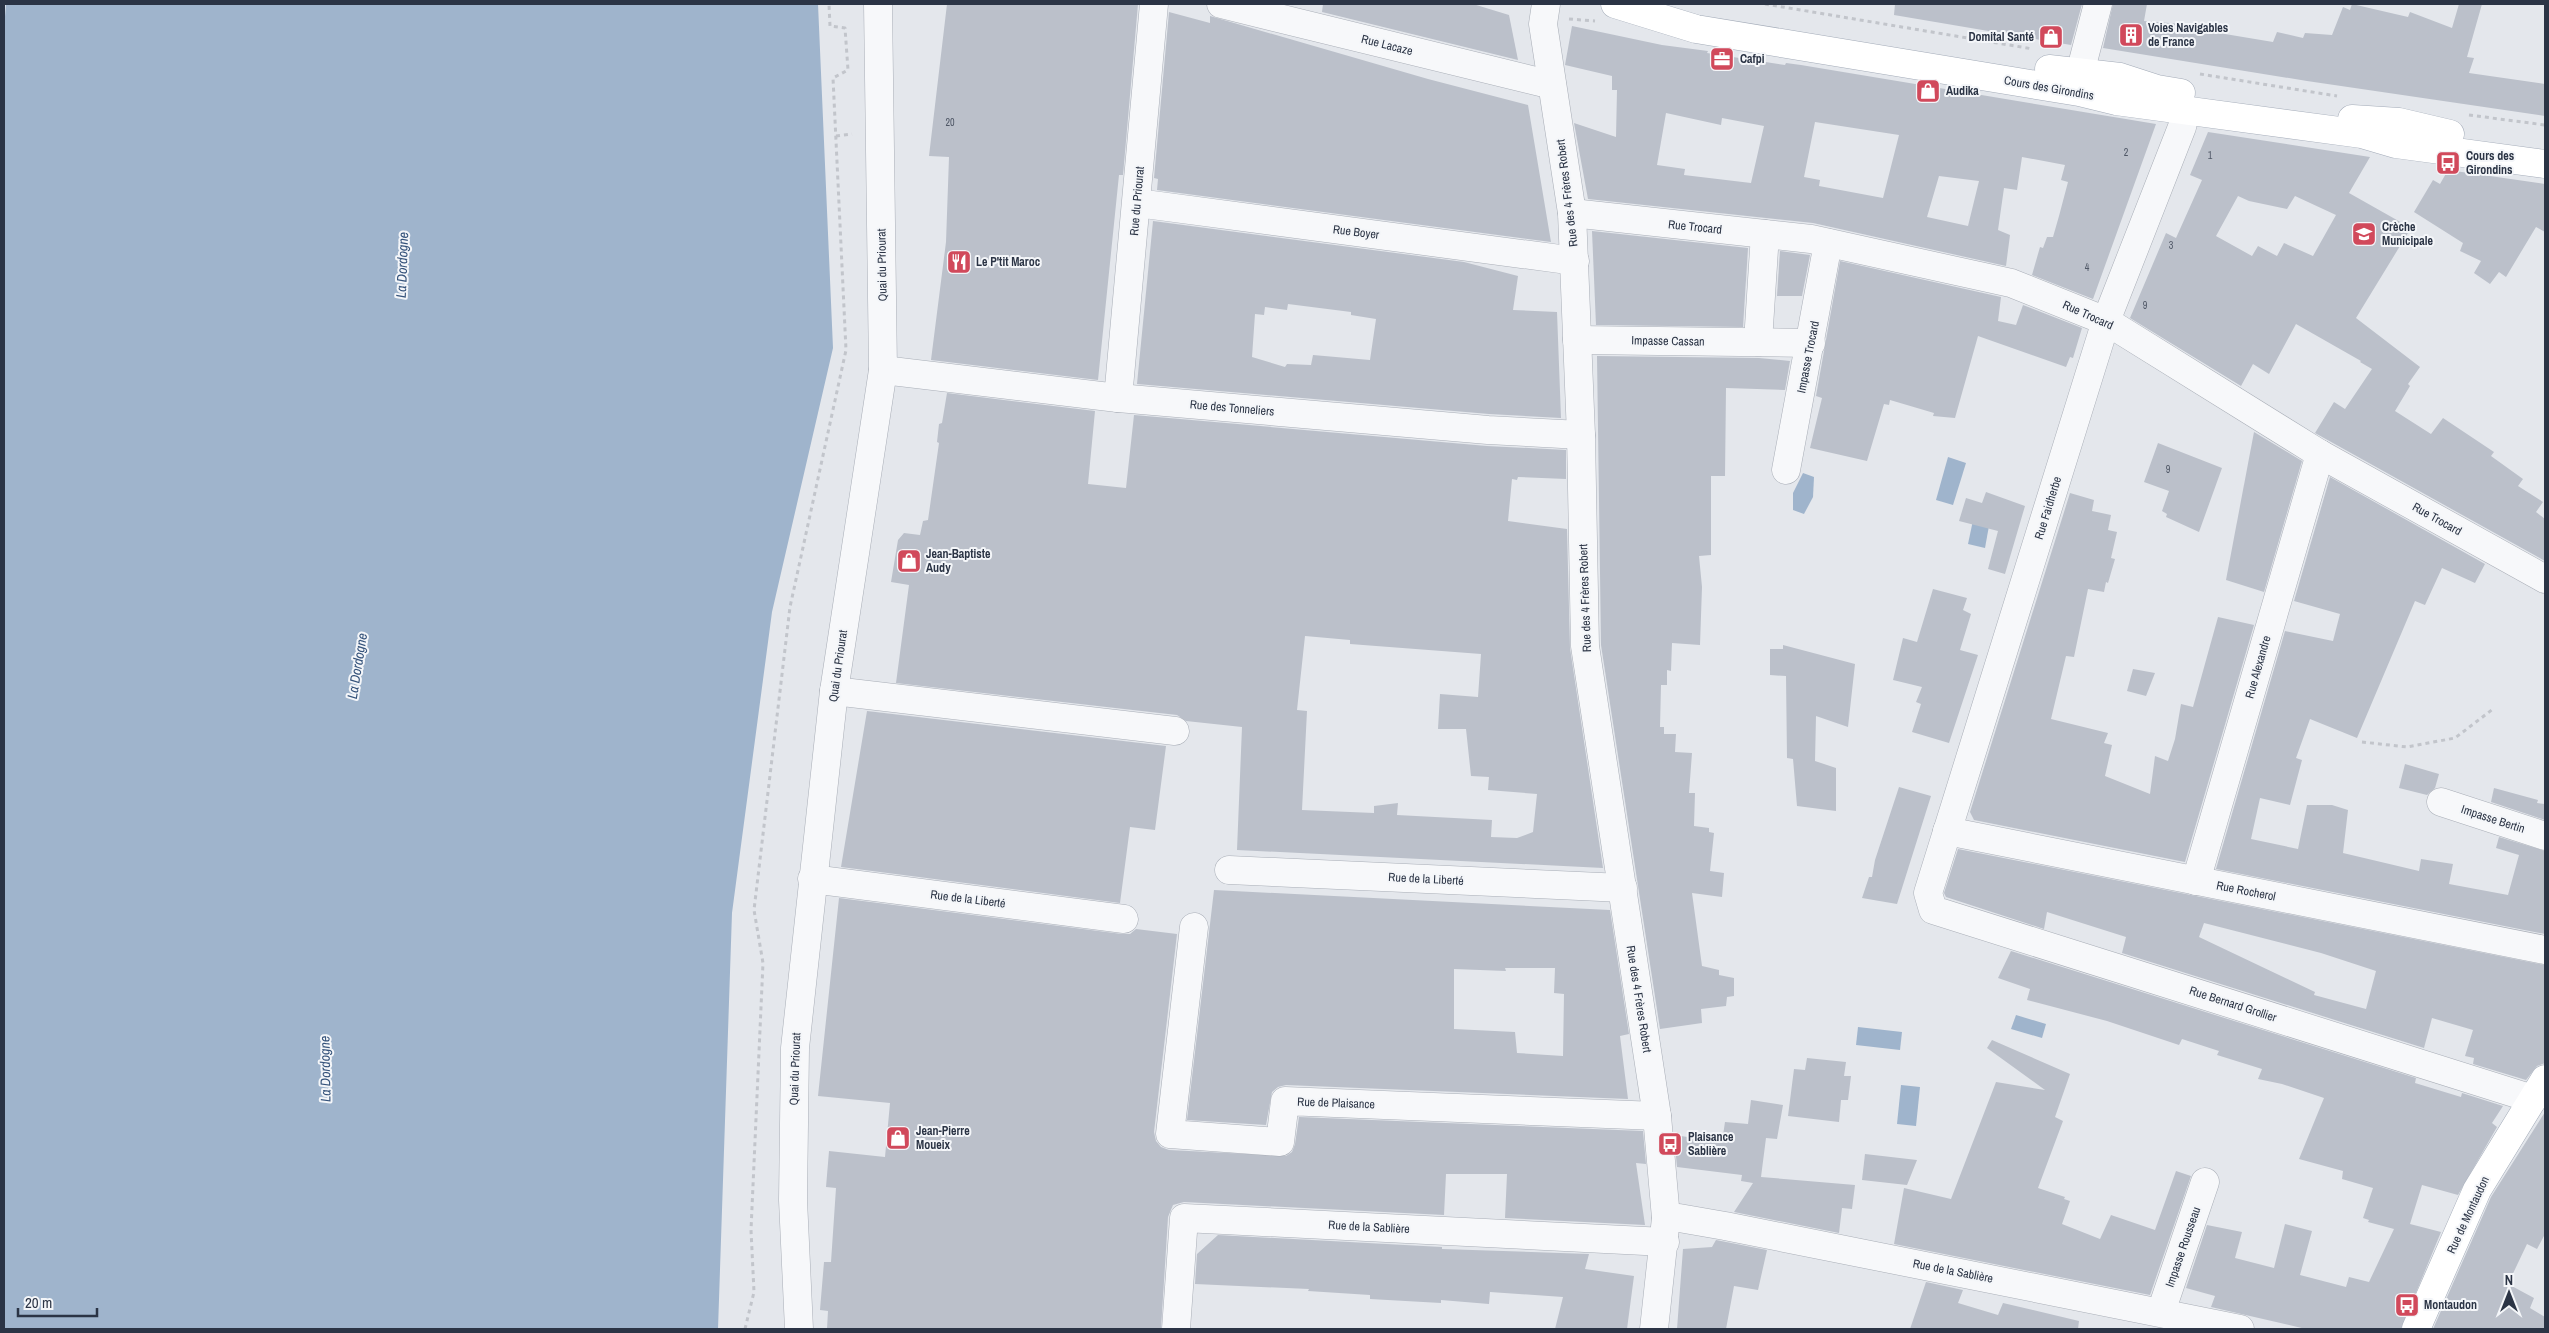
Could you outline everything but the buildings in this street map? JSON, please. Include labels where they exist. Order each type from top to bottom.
[{"type":"main road","name":"Cours des Girondins","points":[[1675,4],[1713,18],[1738,24],[2080,73],[2120,77],[2157,89],[2358,120],[2399,122],[2434,132],[2545,148]]},
{"type":"main road","name":"Cours des Girondins","points":[[1609,13],[2079,92],[2116,101],[2362,134],[2396,144],[2545,164]]},
{"type":"main road","name":"Rue de Montaudon","points":[[2416,1329],[2477,1190],[2539,1089]]},
{"type":"street","name":"Quai du Priourat","points":[[798,1329],[793,1200],[795,1048],[834,691],[883,370],[878,4]]},
{"type":"street","name":"Rue du Priourat","points":[[1118,398],[1154,4]]},
{"type":"street","name":"Rue Lacaze","points":[[1221,4],[1552,85]]},
{"type":"street","points":[[2080,73],[2098,4]]},
{"type":"street","name":"Rue des 4 Frères Robert","points":[[1545,14],[1552,85],[1572,213],[1581,435],[1585,646],[1657,1116],[1666,1230],[1654,1329]]},
{"type":"street","name":"Rue Faidherbe","points":[[1933,910],[1928,893],[2106,321],[2182,127],[2186,110]]},
{"type":"street","name":"Rue Boyer","points":[[1137,203],[1575,261]]},
{"type":"street","name":"Rue Trocard","points":[[1572,213],[1765,234],[1828,243],[2010,283],[2106,321],[2320,454],[2545,580]]},
{"type":"street","points":[[1758,342],[1765,234]]},
{"type":"street","name":"Impasse Trocard","points":[[1786,470],[1828,243]]},
{"type":"street","name":"Impasse Cassan","points":[[1577,340],[1811,343]]},
{"type":"street","name":"Rue des Tonneliers","points":[[883,370],[1118,398],[1488,430],[1581,435]]},
{"type":"street","name":"Rue Alexandre","points":[[2196,881],[2320,454]]},
{"type":"street","points":[[834,691],[1175,731]]},
{"type":"street","name":"Impasse Bertin","points":[[2441,802],[2545,836]]},
{"type":"street","name":"Rue Rocherol","points":[[1947,831],[2545,950]]},
{"type":"street","name":"Rue de la Liberté","points":[[1229,870],[1623,888]]},
{"type":"street","name":"Rue de la Liberté","points":[[812,879],[1124,919]]},
{"type":"street","name":"Rue Bernard Grollier","points":[[1933,910],[2539,1089]]},
{"type":"street","name":"Rue de Plaisance","points":[[1194,927],[1170,1134],[1280,1142],[1284,1101],[1657,1116]]},
{"type":"street","name":"Impasse Rousseau","points":[[2161,1312],[2205,1182]]},
{"type":"street","name":"Rue de la Sablière","points":[[1176,1329],[1184,1218],[1666,1230],[1678,1218],[2240,1329]]},
{"type":"path","points":[[745,1329],[754,1292],[751,1230],[762,963],[754,910],[790,607],[846,350],[833,78],[848,70],[845,28],[830,26],[829,4]]},
{"type":"path","points":[[1545,14],[1566,18],[1609,13]]},
{"type":"path","points":[[2362,742],[2407,747],[2455,738],[2493,709]]},
{"type":"water","name":"La Dordogne","points":[[6,4],[818,4],[833,348],[772,612],[732,913],[718,1329],[4,1329],[4,29]]},
{"type":"water","points":[[1948,457],[1966,463],[1953,505],[1936,500]]},
{"type":"water","points":[[1803,473],[1814,477],[1813,497],[1804,514],[1793,510],[1793,493]]},
{"type":"water","points":[[1976,506],[1992,509],[1985,548],[1968,544]]},
{"type":"water","points":[[2016,1015],[2046,1024],[2042,1038],[2011,1029]]},
{"type":"water","points":[[1858,1027],[1902,1032],[1900,1050],[1856,1045]]},
{"type":"water","points":[[1901,1085],[1920,1087],[1916,1126],[1897,1124]]},
{"type":"place","name":"Voies Navigables de France","points":[[2131,35]]},
{"type":"place","name":"Domital Santé","points":[[2051,37]]},
{"type":"place","name":"Cafpi","points":[[1722,59]]},
{"type":"place","name":"Audika","points":[[1928,91]]},
{"type":"place","name":"Cours des Girondins","points":[[2448,163]]},
{"type":"place","name":"Crèche Municipale","points":[[2364,234]]},
{"type":"place","name":"Le P'tit Maroc","points":[[959,262]]},
{"type":"place","name":"Jean-Baptiste Audy","points":[[909,561]]},
{"type":"place","name":"Jean-Pierre Moueix","points":[[898,1138]]},
{"type":"place","name":"Plaisance Sablière","points":[[1670,1144]]},
{"type":"place","name":"Montaudon","points":[[2407,1305]]}]
